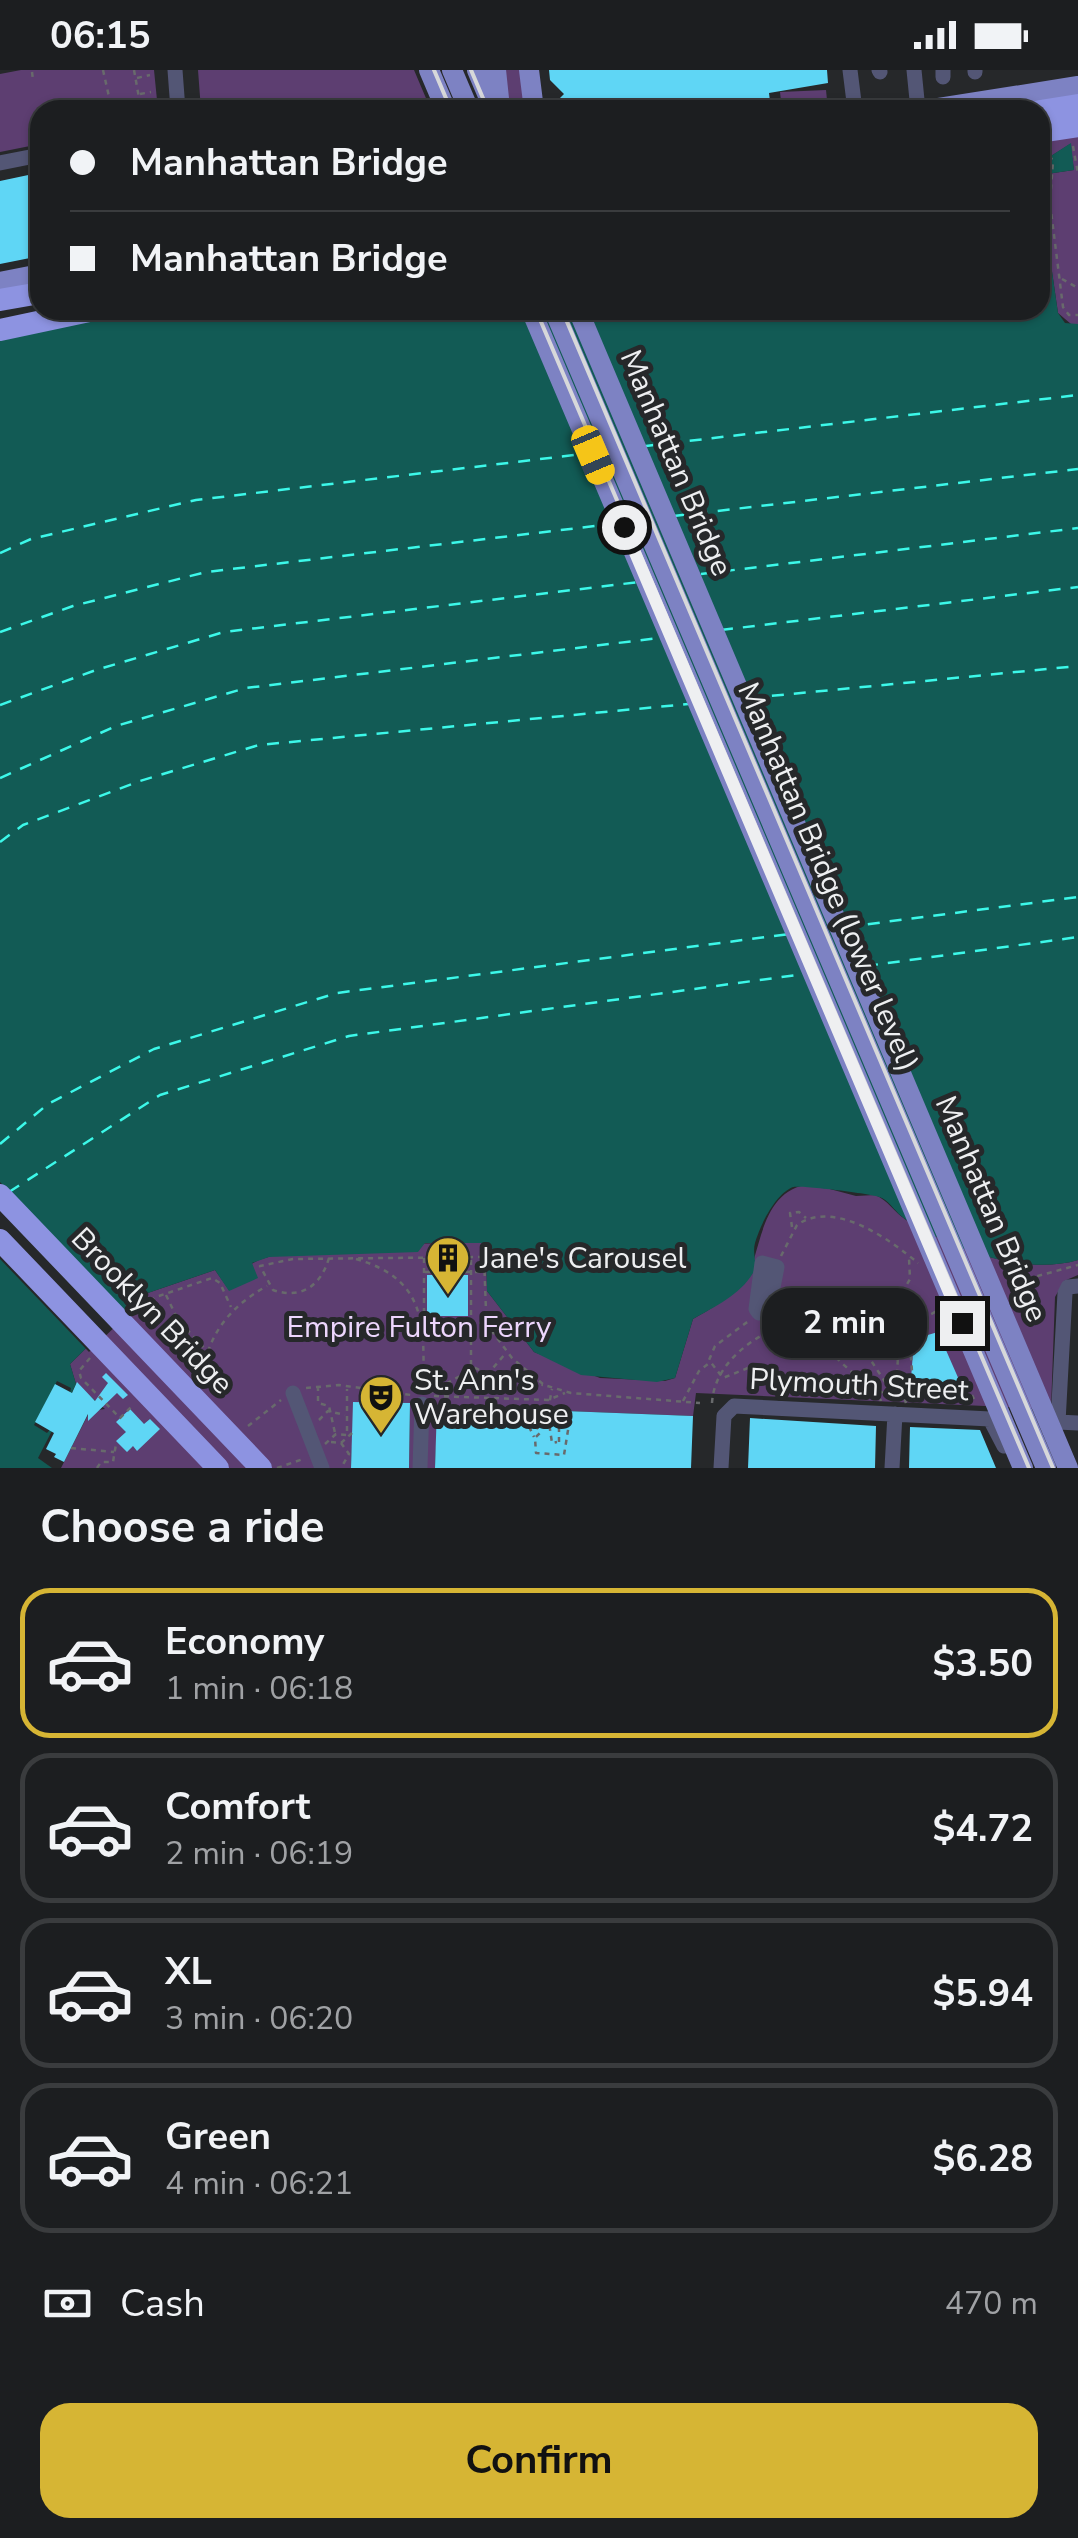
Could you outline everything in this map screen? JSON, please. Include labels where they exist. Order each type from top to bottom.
[{"type":"highway","points":[[1050,109],[1078,105]]},
{"type":"highway","points":[[1050,137],[1075,132]]},
{"type":"highway","points":[[0,300],[30,295]]},
{"type":"highway","points":[[0,316],[30,310]]},
{"type":"highway","points":[[0,330],[47,320]]},
{"type":"highway","name":"Brooklyn Bridge","points":[[0,1196],[260,1468]]},
{"type":"highway","name":"Brooklyn Bridge","points":[[0,1240],[218,1468]]},
{"type":"main road","points":[[429,70],[442,100]]},
{"type":"main road","points":[[452,70],[465,100]]},
{"type":"main road","points":[[477,70],[492,100]]},
{"type":"main road","points":[[496,70],[497,100]]},
{"type":"main road","points":[[529,70],[533,100]]},
{"type":"main road","points":[[989,100],[1078,86]]},
{"type":"main road","points":[[0,282],[30,276]]},
{"type":"main road","points":[[535,320],[1024,1468]]},
{"type":"main road","name":"Manhattan Bridge (lower level)","points":[[558,320],[1046,1468]]},
{"type":"main road","name":"Manhattan Bridge","points":[[582,320],[1068,1468]]},
{"type":"street","points":[[175,70],[177,100]]},
{"type":"street","points":[[850,70],[854,100]]},
{"type":"street","points":[[914,70],[917,100]]},
{"type":"street","points":[[0,163],[30,157]]},
{"type":"street","points":[[1073,1286],[1058,1422],[1078,1423]]},
{"type":"street","points":[[292,1393],[321,1456]]},
{"type":"street","points":[[420,1468],[422,1400]]},
{"type":"street","points":[[719,1407],[721,1468]]},
{"type":"street","name":"Plymouth Street","points":[[719,1407],[901,1408],[990,1420],[1012,1468]]},
{"type":"street","points":[[892,1468],[901,1408]]},
{"type":"path","points":[[104,70],[110,100]]},
{"type":"path","points":[[134,70],[140,100]]},
{"type":"path","points":[[32,72],[33,80]]},
{"type":"path","points":[[136,78],[150,75]]},
{"type":"path","points":[[139,94],[151,92]]},
{"type":"path","points":[[1075,132],[1078,174]]},
{"type":"path","points":[[1050,155],[1050,203],[1065,312],[1078,315]]},
{"type":"path","points":[[1060,278],[1078,288]]},
{"type":"path","points":[[794,1228],[788,1221],[790,1214],[798,1212],[806,1218]]},
{"type":"path","points":[[780,1267],[794,1228],[806,1218],[828,1216],[854,1224],[924,1269]]},
{"type":"path","points":[[898,1354],[888,1324],[910,1279],[909,1256]]},
{"type":"path","points":[[471,1257],[468,1356],[473,1369],[486,1376],[544,1384]]},
{"type":"path","points":[[329,1258],[320,1280],[304,1292],[281,1293],[269,1286],[260,1266],[284,1259],[329,1258],[484,1257],[488,1323],[506,1352],[544,1384],[552,1389],[700,1403]]},
{"type":"path","points":[[351,1258],[394,1279],[427,1323]]},
{"type":"path","points":[[422,1400],[427,1323],[424,1258]]},
{"type":"path","points":[[1004,1292],[1023,1280],[1078,1266]]},
{"type":"path","points":[[424,1272],[484,1272]]},
{"type":"path","points":[[130,1318],[165,1294],[212,1278],[220,1283],[232,1308]]},
{"type":"path","points":[[202,1392],[204,1363],[232,1308],[269,1286]]},
{"type":"path","points":[[165,1294],[173,1314],[208,1352]]},
{"type":"path","points":[[892,1391],[853,1326],[862,1310],[899,1298]]},
{"type":"path","points":[[901,1408],[900,1331],[940,1305]]},
{"type":"path","points":[[684,1401],[702,1368],[710,1364],[715,1346],[756,1311]]},
{"type":"path","points":[[427,1323],[430,1316]]},
{"type":"path","points":[[466,1316],[469,1323]]},
{"type":"path","points":[[921,1320],[926,1335]]},
{"type":"path","points":[[427,1323],[488,1323]]},
{"type":"path","points":[[719,1376],[741,1349],[772,1330],[800,1352],[833,1354],[854,1378],[878,1393],[914,1386],[911,1357],[898,1354]]},
{"type":"path","points":[[175,1365],[198,1342]]},
{"type":"path","points":[[486,1376],[506,1352]]},
{"type":"path","points":[[93,1355],[79,1374],[120,1418],[137,1401]]},
{"type":"path","points":[[204,1363],[219,1404]]},
{"type":"path","points":[[710,1364],[719,1376],[719,1407]]},
{"type":"path","points":[[719,1376],[731,1377],[748,1368]]},
{"type":"path","points":[[422,1400],[473,1369]]},
{"type":"path","points":[[846,1379],[854,1378]]},
{"type":"path","points":[[318,1386],[318,1403],[347,1415]]},
{"type":"path","points":[[347,1386],[350,1434]]},
{"type":"path","points":[[535,1438],[540,1433],[530,1413],[559,1414],[558,1442],[550,1443],[548,1413],[552,1389]]},
{"type":"path","points":[[240,1433],[292,1393]]},
{"type":"path","points":[[878,1393],[881,1403]]},
{"type":"path","points":[[972,1406],[973,1397],[978,1394]]},
{"type":"path","points":[[315,1424],[331,1410]]},
{"type":"path","points":[[331,1410],[336,1434]]},
{"type":"path","points":[[517,1414],[523,1414],[535,1438],[536,1453],[564,1454],[570,1418]]},
{"type":"path","points":[[276,1468],[321,1456],[336,1434],[350,1434]]},
{"type":"path","points":[[341,1444],[350,1434]]},
{"type":"path","points":[[330,1441],[341,1444],[349,1454],[341,1468]]},
{"type":"path","points":[[96,1468],[101,1462],[113,1462],[116,1444]]},
{"type":"path","points":[[72,1448],[114,1452]]},
{"type":"green space","points":[[21,70],[154,70],[157,100],[30,100],[30,146],[0,152],[0,74]]},
{"type":"green space","points":[[198,70],[414,70],[427,100],[200,100]]},
{"type":"green space","points":[[501,70],[523,70],[526,100],[505,100]]},
{"type":"green space","points":[[826,90],[827,100],[781,100],[780,92]]},
{"type":"green space","points":[[1078,102],[1078,324],[1071,324],[1058,313],[1050,257],[1050,174],[1074,170],[1070,144],[1050,157],[1050,106]]},
{"type":"green space","name":"Empire Fulton Ferry","points":[[811,1184],[856,1196],[875,1195],[924,1231],[989,1257],[1035,1265],[1078,1260],[1078,1275],[1064,1281],[1055,1297],[1051,1409],[696,1393],[693,1416],[438,1406],[435,1468],[409,1468],[410,1403],[354,1402],[351,1468],[61,1468],[90,1411],[105,1409],[76,1384],[70,1364],[139,1296],[215,1270],[229,1290],[255,1262],[300,1251],[367,1245],[486,1243],[487,1291],[534,1352],[600,1378],[675,1378],[693,1319],[720,1302],[744,1279],[777,1202],[797,1187]]},
{"type":"shaded area","points":[[1071,143],[1074,170],[1050,174],[1050,157]]},
{"type":"shaded area","points":[[1050,257],[1058,313],[1065,323],[1078,324],[1078,1260],[1035,1265],[988,1257],[923,1230],[882,1198],[793,1187],[774,1203],[761,1228],[754,1247],[755,1266],[748,1281],[693,1319],[675,1378],[657,1382],[581,1375],[534,1352],[487,1291],[486,1243],[425,1243],[418,1252],[269,1257],[252,1263],[258,1278],[229,1291],[215,1270],[139,1296],[70,1364],[76,1384],[69,1398],[71,1388],[57,1381],[34,1425],[47,1433],[56,1423],[38,1458],[52,1468],[0,1468],[0,340],[89,320],[1050,320]]},
{"type":"pier","points":[[0,1182],[127,1315],[89,1352],[0,1259]]},
{"type":"building","points":[[549,70],[827,70],[828,83],[769,93],[770,100],[561,100],[564,94],[550,80]]},
{"type":"building","points":[[30,175],[30,258],[0,264],[0,181]]},
{"type":"building","name":"Jane's Carousel","points":[[427,1275],[468,1275],[468,1316],[427,1316]]},
{"type":"building","points":[[938,1332],[967,1398],[919,1395],[911,1379],[914,1339]]},
{"type":"building","points":[[106,1373],[128,1395],[123,1399],[117,1393],[88,1421],[88,1414],[64,1462],[54,1457],[56,1454],[46,1449],[54,1433],[35,1422],[55,1384],[72,1393],[77,1382],[95,1401],[108,1383],[102,1377]]},
{"type":"building","name":"St. Ann's Warehouse","points":[[353,1402],[410,1403],[409,1468],[351,1468]]},
{"type":"building","points":[[437,1406],[693,1416],[691,1468],[435,1468]]},
{"type":"building","points":[[130,1409],[144,1424],[150,1419],[160,1429],[137,1451],[133,1446],[127,1452],[116,1441],[126,1432],[116,1422]]},
{"type":"building","points":[[750,1418],[876,1426],[875,1468],[748,1468]]},
{"type":"building","points":[[910,1427],[980,1430],[996,1468],[909,1468]]},
{"type":"ferry route","points":[[646,446],[1078,395]]},
{"type":"ferry route","points":[[0,553],[31,539],[196,500],[583,454]]},
{"type":"ferry route","points":[[674,516],[1078,469]]},
{"type":"ferry route","points":[[0,632],[73,606],[206,572],[612,524]]},
{"type":"ferry route","points":[[701,574],[1078,528]]},
{"type":"ferry route","points":[[0,705],[96,670],[224,632],[639,582]]},
{"type":"ferry route","points":[[721,630],[1078,587]]},
{"type":"ferry route","points":[[0,778],[116,726],[246,688],[659,638]]},
{"type":"ferry route","points":[[750,698],[1078,666]]},
{"type":"ferry route","points":[[0,842],[23,825],[140,781],[259,745],[688,704]]},
{"type":"ferry route","points":[[846,927],[1078,897]]},
{"type":"ferry route","points":[[0,1144],[48,1104],[154,1049],[337,993],[789,934]]},
{"type":"ferry route","points":[[866,966],[1078,937]]},
{"type":"ferry route","points":[[9,1192],[160,1095],[349,1036],[804,974]]},
{"type":"railway","points":[[434,70],[447,100]]},
{"type":"railway","points":[[471,70],[484,100]]},
{"type":"railway","points":[[540,320],[1029,1468]]},
{"type":"railway","points":[[566,320],[1053,1468]]},
{"type":"place","name":"Jane's Carousel","points":[[448,1296]]},
{"type":"place","name":"St. Ann's Warehouse","points":[[381,1435]]},
{"type":"route","points":[[624,527],[962,1323]]}]
